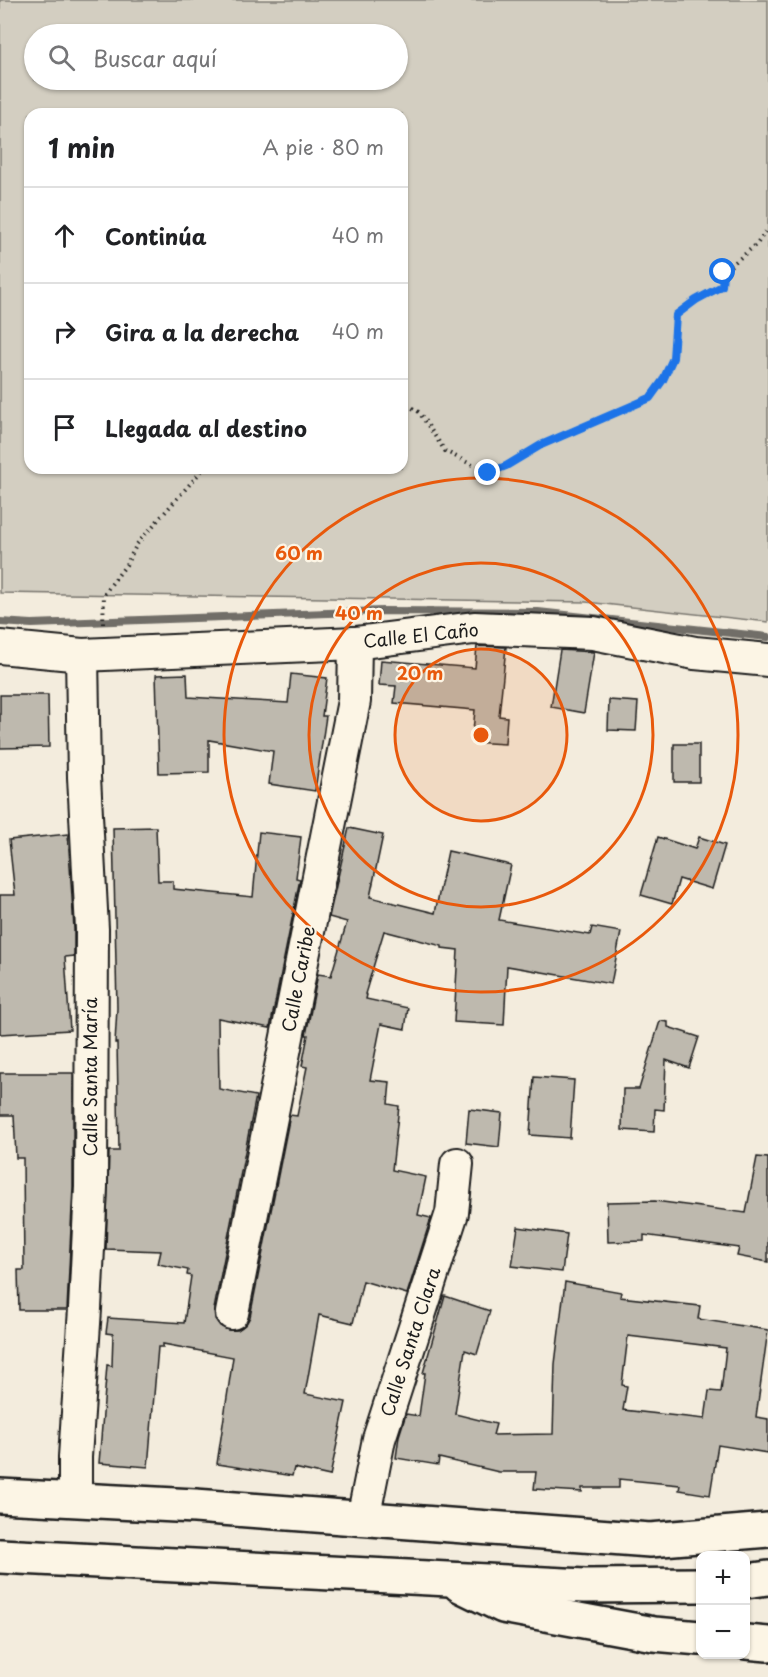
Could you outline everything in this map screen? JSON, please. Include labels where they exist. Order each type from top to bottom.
[{"type":"main road","points":[[0,1496],[195,1506],[650,1540],[768,1530]]},
{"type":"main road","points":[[0,1556],[585,1586],[696,1585]]},
{"type":"main road","points":[[750,1580],[768,1578]]},
{"type":"main road","points":[[448,1579],[503,1606],[654,1634],[696,1638]]},
{"type":"main road","points":[[750,1642],[768,1644]]},
{"type":"street","name":"Calle El Caño","points":[[0,647],[82,656],[355,643],[474,628],[593,633],[695,653],[768,660]]},
{"type":"street","name":"Calle Caribe","points":[[232,1313],[354,701],[355,643]]},
{"type":"street","name":"Calle Santa María","points":[[75,1499],[75,1457],[86,1309],[91,1187],[92,929],[84,777],[82,656]]},
{"type":"street","name":"Calle Santa Clara","points":[[363,1519],[379,1439],[452,1213],[457,1164]]},
{"type":"path","points":[[408,406],[419,412],[445,450],[488,473],[506,466],[541,445],[650,398],[663,380],[673,358],[676,315],[696,300],[722,286],[723,272],[757,243],[768,228]]},
{"type":"path","points":[[104,595],[126,565],[137,544],[199,474]]},
{"type":"shaded area","points":[[0,0],[768,0],[768,622],[586,602],[0,593]]},
{"type":"building","points":[[477,646],[506,647],[499,716],[507,717],[505,744],[472,742],[475,710],[394,703],[396,686],[379,685],[381,660],[475,668]]},
{"type":"building","points":[[560,650],[594,652],[584,713],[551,707]]},
{"type":"building","points":[[187,674],[188,697],[288,703],[291,674],[327,678],[322,716],[326,716],[315,791],[269,784],[273,751],[209,740],[209,772],[159,773],[156,675]]},
{"type":"building","points":[[0,695],[48,695],[49,747],[0,748]]},
{"type":"building","points":[[609,700],[638,702],[636,731],[608,730]]},
{"type":"building","points":[[674,744],[699,744],[699,782],[674,782]]},
{"type":"building","points":[[156,827],[158,881],[173,881],[173,889],[253,897],[259,832],[301,837],[296,878],[300,879],[270,1028],[218,1018],[219,1089],[256,1096],[214,1309],[215,1319],[220,1326],[228,1330],[238,1330],[246,1324],[250,1317],[290,1115],[297,1116],[307,1067],[302,1066],[318,974],[331,976],[347,922],[329,917],[349,828],[383,835],[370,897],[435,913],[448,851],[511,865],[499,920],[590,935],[592,927],[621,932],[611,984],[507,966],[504,1025],[454,1022],[458,950],[442,948],[442,946],[384,931],[365,994],[366,999],[408,1008],[405,1029],[381,1024],[370,1080],[390,1082],[388,1104],[399,1106],[392,1170],[426,1177],[418,1215],[431,1218],[407,1294],[363,1281],[353,1323],[319,1315],[305,1394],[346,1402],[330,1476],[294,1468],[292,1476],[217,1464],[233,1357],[163,1344],[163,1347],[158,1347],[148,1467],[99,1463],[107,1365],[112,1366],[113,1334],[106,1333],[108,1318],[184,1323],[191,1276],[187,1275],[188,1270],[158,1264],[161,1251],[106,1249],[109,1151],[119,1151],[117,1043],[115,1043],[117,1008],[113,828]]},
{"type":"building","points":[[68,834],[74,929],[74,956],[65,957],[70,1030],[0,1034],[0,895],[15,895],[9,840]]},
{"type":"building","points":[[658,837],[695,849],[699,837],[725,845],[712,889],[679,879],[672,904],[641,895]]},
{"type":"building","points":[[660,1021],[668,1022],[668,1027],[699,1037],[689,1068],[666,1060],[664,1110],[655,1109],[654,1132],[622,1130],[623,1089],[639,1089]]},
{"type":"building","points":[[0,1073],[73,1073],[73,1187],[67,1310],[19,1310],[18,1270],[24,1270],[23,1158],[16,1158],[14,1115],[0,1115]]},
{"type":"building","points":[[534,1077],[574,1080],[570,1138],[530,1135]]},
{"type":"building","points":[[469,1109],[502,1113],[499,1147],[466,1143]]},
{"type":"building","points":[[757,1157],[768,1158],[768,1262],[737,1256],[739,1248],[644,1235],[644,1241],[608,1242],[607,1202],[655,1201],[746,1213]]},
{"type":"building","points":[[518,1227],[567,1234],[562,1272],[512,1266]]},
{"type":"building","points":[[565,1282],[621,1292],[620,1297],[700,1306],[698,1319],[768,1330],[756,1417],[768,1419],[768,1453],[718,1445],[710,1495],[679,1490],[680,1485],[619,1479],[619,1488],[582,1488],[582,1492],[534,1489],[536,1472],[499,1472],[439,1458],[438,1465],[396,1458],[399,1436],[406,1414],[419,1416],[425,1373],[423,1373],[445,1296],[490,1311],[477,1354],[465,1350],[455,1414],[496,1424],[493,1435],[553,1434],[555,1364]],"holes":[[[628,1336],[726,1348],[721,1392],[709,1391],[705,1419],[623,1410],[627,1386],[622,1385]]]},
{"type":"waterway","points":[[0,622],[32,624],[382,611],[538,612],[768,637]]},
{"type":"route","points":[[488,473],[506,466],[541,445],[650,398],[663,380],[673,358],[676,315],[696,300],[722,286],[723,272]]}]
